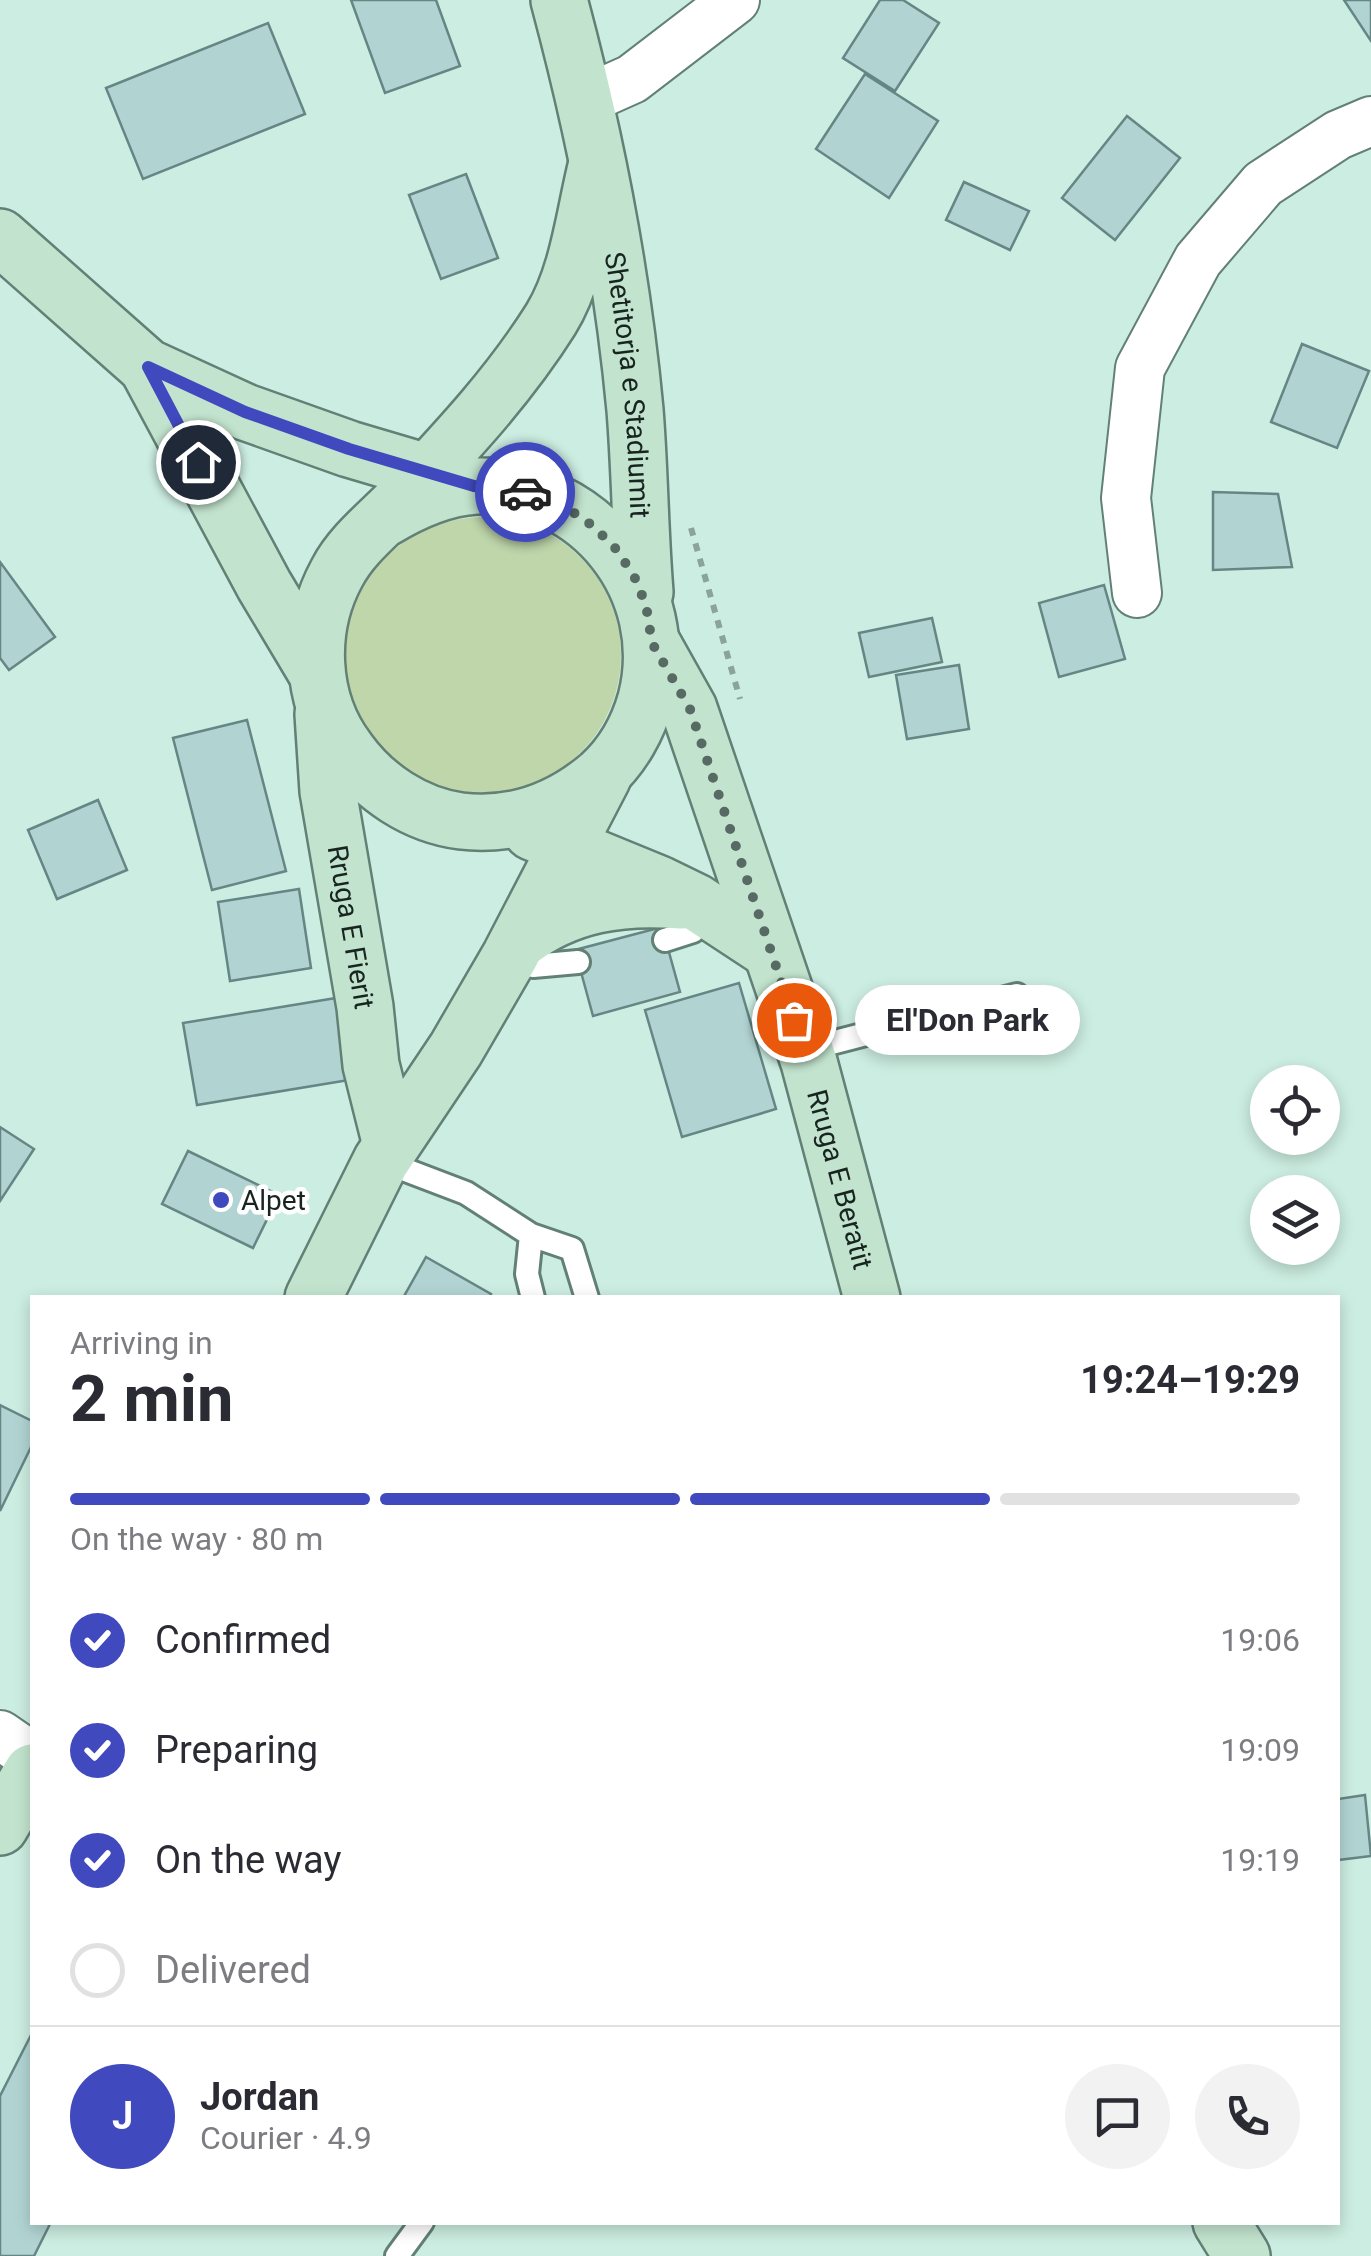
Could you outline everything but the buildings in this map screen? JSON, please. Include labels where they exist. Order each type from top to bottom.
[{"type":"main road","name":"Shetitorja e Stadiumit","points":[[559,0],[586,100],[611,235],[635,411],[649,624]]},
{"type":"main road","name":"Shetitorja e Stadiumit","points":[[451,479],[554,314],[596,167]]},
{"type":"main road","points":[[0,237],[148,367],[245,412],[318,437],[451,479],[537,495],[567,508],[616,549],[634,576],[649,624],[652,678],[643,711],[628,742],[607,770],[515,948],[456,1049],[386,1153],[315,1295]]},
{"type":"main road","points":[[148,367],[320,689],[338,740],[361,769],[389,793],[422,810],[458,820],[495,822],[567,844],[689,917]]},
{"type":"main road","points":[[318,437],[385,438],[437,427],[480,404],[516,371]]},
{"type":"main road","points":[[320,689],[320,620],[338,570],[358,542],[384,519],[412,502],[442,492],[451,479]]},
{"type":"main road","name":"Rruga E Beratit","points":[[649,624],[690,709],[804,1050],[871,1295]]},
{"type":"main road","name":"Rruga E Fierit","points":[[320,689],[328,791],[366,1007],[386,1153]]},
{"type":"main road","points":[[495,822],[550,809],[607,770]]},
{"type":"main road","points":[[515,948],[544,922],[594,906],[650,898],[770,950]]},
{"type":"main road","points":[[0,1827],[30,1775]]},
{"type":"main road","points":[[1222,2225],[1242,2256]]},
{"type":"street","points":[[586,100],[632,78],[735,0]]},
{"type":"street","points":[[1137,593],[1126,498],[1140,368],[1198,260],[1263,184],[1338,136],[1371,122]]},
{"type":"street","points":[[0,1734],[30,1755]]},
{"type":"lane","points":[[515,948],[533,966],[578,962]]},
{"type":"lane","points":[[804,1050],[1017,995]]},
{"type":"lane","points":[[386,1153],[466,1193],[531,1235],[572,1249],[586,1295]]},
{"type":"lane","points":[[531,1235],[527,1274],[532,1295]]},
{"type":"lane","points":[[396,2256],[420,2225]]},
{"type":"green space","points":[[483,517],[510,519],[536,527],[581,557],[611,602],[619,628],[619,682],[611,708],[581,753],[536,783],[510,791],[483,793],[456,791],[430,783],[385,753],[355,708],[347,682],[345,655],[347,628],[355,602],[385,557],[430,527],[456,519]]},
{"type":"way so far","points":[[525,492],[567,508],[593,526],[616,549],[634,576],[646,605],[652,643],[690,709],[794,1020]]},
{"type":"place","name":"El'Don Park","points":[[794,1020]]},
{"type":"place","name":"Alpet","points":[[221,1200]]},
{"type":"route","points":[[198,462],[148,367],[245,412],[349,449],[474,486],[525,492]]}]
